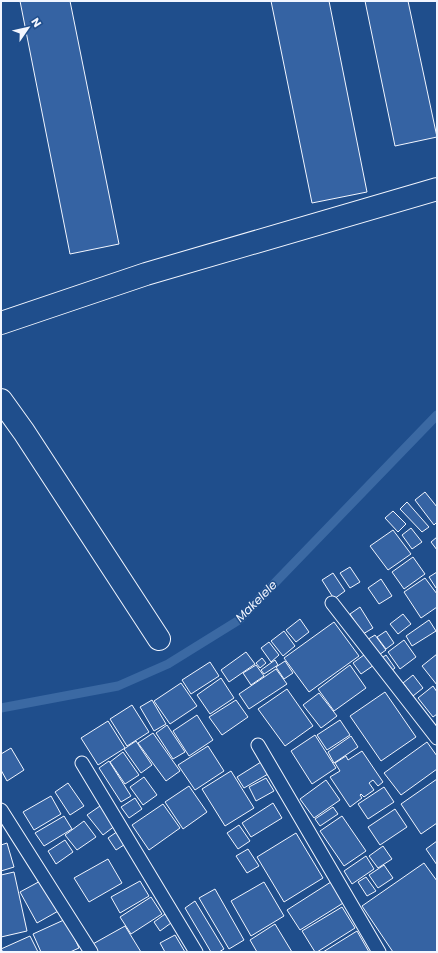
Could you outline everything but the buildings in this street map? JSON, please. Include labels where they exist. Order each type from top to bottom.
[{"type":"street","points":[[1,324],[146,274],[437,189]]},
{"type":"street","points":[[1,400],[24,432],[159,639]]},
{"type":"lane","points":[[332,603],[437,738]]},
{"type":"lane","points":[[258,745],[379,952]]},
{"type":"lane","points":[[82,763],[196,952]]},
{"type":"lane","points":[[1,810],[91,952]]},
{"type":"waterway","name":"Makelele","points":[[1,708],[118,686],[168,664],[239,620],[437,415]]}]
